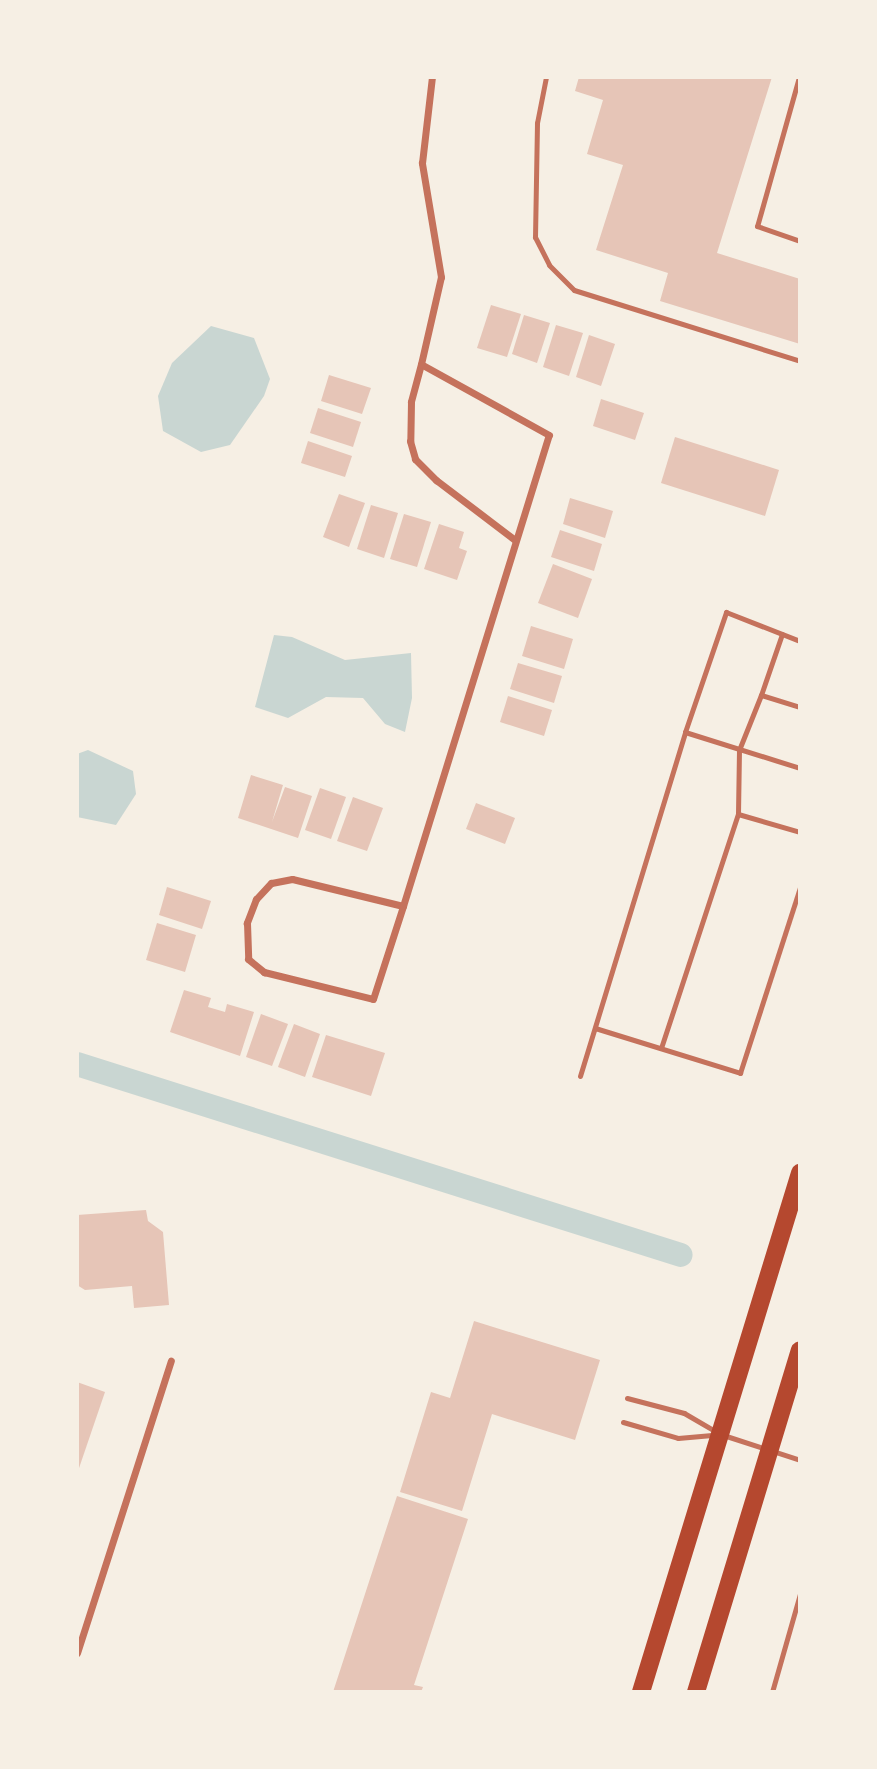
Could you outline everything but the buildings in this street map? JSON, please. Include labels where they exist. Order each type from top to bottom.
[{"type":"main road","points":[[641,1692],[800,1173]]},
{"type":"main road","points":[[695,1692],[800,1350]]},
{"type":"street","points":[[432,77],[422,163],[441,277],[411,402],[410,441],[415,459],[436,480],[515,540]]},
{"type":"street","points":[[403,906],[292,879],[271,883],[256,899],[247,923],[248,959],[264,972],[373,999],[403,906],[515,540],[549,435],[421,364]]},
{"type":"street","points":[[77,1653],[171,1361]]},
{"type":"lane","points":[[546,77],[537,123],[535,237],[549,265],[574,290],[800,361]]},
{"type":"lane","points":[[799,77],[757,226],[800,241]]},
{"type":"lane","points":[[580,1076],[685,732],[726,612],[800,641]]},
{"type":"lane","points":[[662,1048],[738,814],[739,750],[782,634]]},
{"type":"lane","points":[[761,695],[800,707]]},
{"type":"lane","points":[[685,732],[800,768]]},
{"type":"lane","points":[[738,814],[800,832]]},
{"type":"lane","points":[[595,1028],[740,1073],[800,887]]},
{"type":"lane","points":[[627,1398],[684,1413],[720,1434],[800,1460]]},
{"type":"lane","points":[[623,1423],[678,1438],[720,1434]]},
{"type":"lane","points":[[772,1692],[800,1594]]},
{"type":"shaded area","points":[[211,326],[254,338],[270,379],[264,396],[230,445],[201,452],[163,431],[158,396],[172,363]]},
{"type":"shaded area","points":[[274,635],[292,637],[345,660],[411,653],[412,698],[405,732],[385,724],[363,698],[326,697],[288,718],[255,707]]},
{"type":"shaded area","points":[[88,750],[133,771],[136,794],[116,825],[77,817],[77,754]]},
{"type":"waterway","points":[[77,1064],[681,1255]]}]
